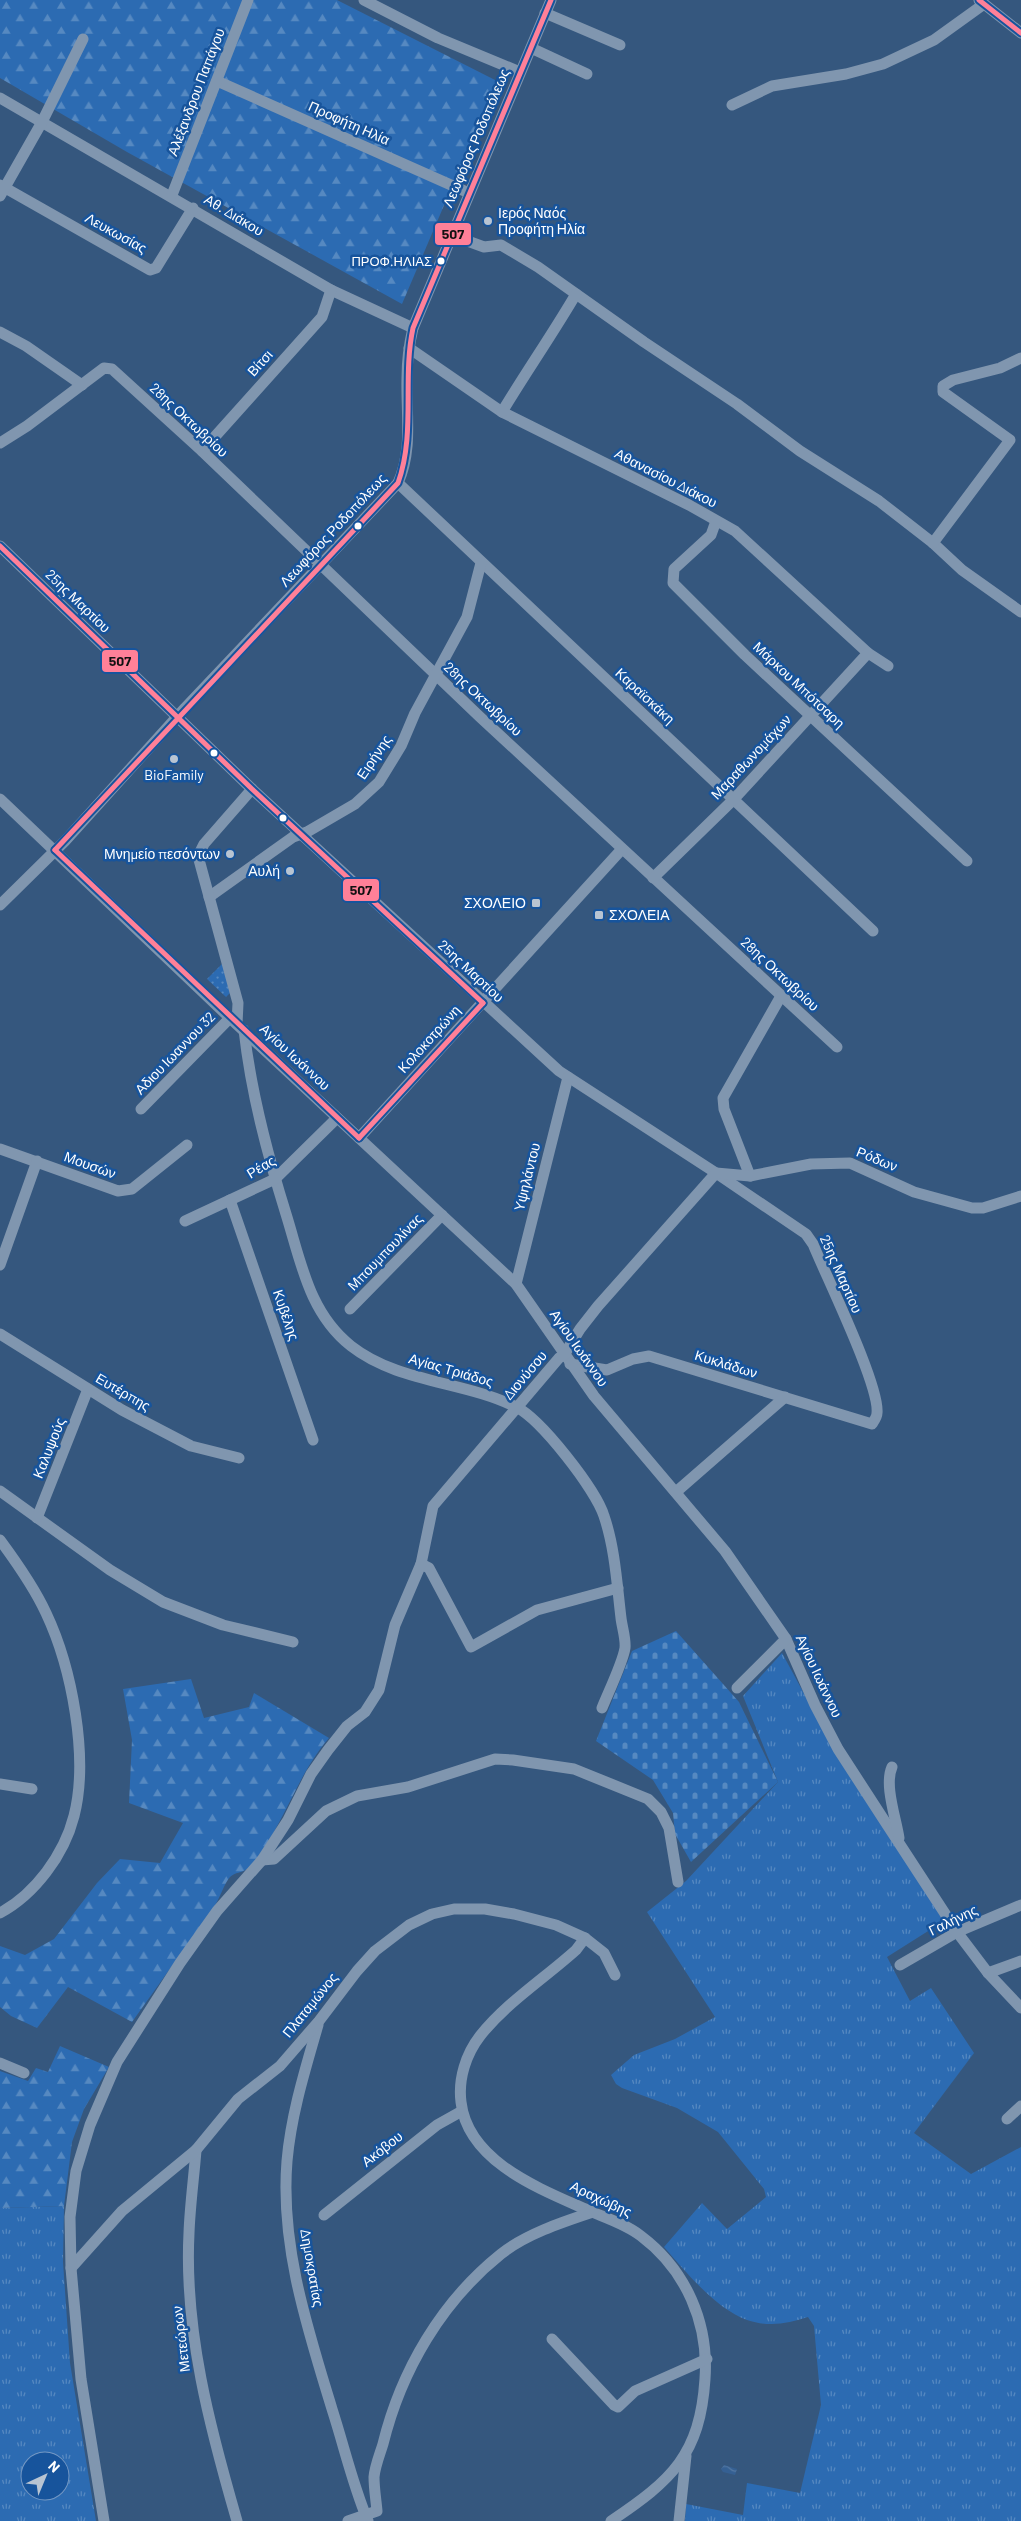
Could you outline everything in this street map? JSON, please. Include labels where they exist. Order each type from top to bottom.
[{"type":"street","name":"Αλέξανδρου Παπάγου","points":[[172,195],[248,0]]},
{"type":"street","points":[[364,0],[383,5],[438,38],[520,72]]},
{"type":"street","name":"Λεωφόρος Ροδοπόλεως","points":[[0,905],[55,850],[177,717],[398,483],[406,455],[409,348],[413,328],[551,0]]},
{"type":"street","points":[[732,104],[772,86],[846,74],[883,64],[934,40],[981,2],[1021,33]]},
{"type":"street","points":[[545,13],[620,45]]},
{"type":"street","points":[[2,190],[42,122],[83,39]]},
{"type":"street","points":[[531,48],[587,74]]},
{"type":"street","name":"Προφήτη Ηλία","points":[[217,81],[469,193]]},
{"type":"street","points":[[0,98],[42,122]]},
{"type":"street","name":"Αθ. Διάκου","points":[[42,122],[172,195],[331,290],[413,328]]},
{"type":"street","name":"Λευκωσίας","points":[[2,190],[150,270],[156,268],[193,208]]},
{"type":"street","points":[[451,235],[484,247],[500,245],[576,294],[737,404],[800,450],[879,501],[933,543],[962,570],[1021,612]]},
{"type":"street","name":"Βίτσι","points":[[202,451],[322,316],[331,290]]},
{"type":"street","points":[[502,412],[536,356],[548,342],[576,294]]},
{"type":"street","points":[[0,332],[26,346],[82,385],[27,426],[0,442]]},
{"type":"street","name":"Αθανασίου Διάκου","points":[[409,348],[502,412],[716,520],[735,532],[868,653],[888,666]]},
{"type":"street","points":[[933,543],[1010,440],[943,392],[943,386],[953,380],[1000,368],[1021,358]]},
{"type":"street","name":"28ης Οκτωβρίου","points":[[82,385],[104,368],[112,369],[202,451],[436,675],[837,1048]]},
{"type":"street","name":"Καραϊσκάκη","points":[[398,483],[873,931]]},
{"type":"street","name":"Μάρκου Μπότσαρη","points":[[716,520],[712,535],[674,569],[673,583],[810,716],[967,861]]},
{"type":"street","name":"25ης Μαρτίου","points":[[0,546],[252,789],[483,1003],[568,1078],[716,1173],[806,1234],[813,1244],[867,1374],[876,1400],[877,1415],[872,1424]]},
{"type":"street","name":"Ειρήνης","points":[[208,897],[300,833],[307,832],[356,804],[379,782],[401,746],[467,617],[482,563]]},
{"type":"street","name":"Μαραθωνομάχων","points":[[653,878],[733,800],[868,653]]},
{"type":"street","points":[[237,1024],[238,1003],[198,856],[200,850],[252,789]]},
{"type":"street","name":"Αγίου Ιωάννου","points":[[0,799],[237,1024],[516,1284],[594,1396],[725,1551],[786,1639],[815,1705],[838,1749],[899,1840],[957,1932],[988,1973],[1021,2008]]},
{"type":"street","name":"Κολοκοτρώνη","points":[[359,1138],[622,849]]},
{"type":"street","points":[[750,1176],[724,1110],[723,1098],[781,996]]},
{"type":"street","name":"Αδιου Ιωαννου 32","points":[[140,1109],[237,1024]]},
{"type":"street","name":"Αγίας Τριάδος","points":[[237,1024],[248,1062],[257,1113],[303,1276],[321,1313],[351,1346],[370,1357],[410,1375],[479,1392],[518,1407],[549,1436],[598,1502],[610,1541],[625,1648],[602,1708]]},
{"type":"street","name":"Υψηλάντου","points":[[516,1284],[568,1078]]},
{"type":"street","name":"Ρέας","points":[[184,1221],[275,1179],[338,1118]]},
{"type":"street","name":"Μουσών","points":[[0,1148],[118,1191],[132,1189],[187,1145]]},
{"type":"street","points":[[0,1265],[36,1161]]},
{"type":"street","name":"Ρόδων","points":[[716,1173],[750,1176],[811,1164],[850,1163],[914,1192],[972,1208],[983,1208],[1021,1196]]},
{"type":"street","name":"Διονύσου","points":[[104,2521],[81,2379],[71,2268],[70,2217],[76,2171],[90,2125],[117,2062],[180,1963],[212,1919],[262,1860],[288,1820],[311,1774],[347,1726],[365,1712],[379,1690],[395,1625],[421,1564],[433,1506],[459,1473],[559,1358],[567,1359],[598,1306],[716,1173]]},
{"type":"street","name":"Κυβέλης","points":[[230,1200],[313,1440]]},
{"type":"street","name":"Μπουμπουλίνας","points":[[350,1309],[442,1215]]},
{"type":"street","name":"Ευτέρπης","points":[[0,1334],[88,1389],[191,1446],[239,1458]]},
{"type":"street","name":"Κυκλάδων","points":[[567,1359],[607,1370],[633,1359],[649,1356],[872,1424]]},
{"type":"street","name":"Καλυψούς","points":[[37,1518],[88,1389]]},
{"type":"street","points":[[676,1492],[785,1397]]},
{"type":"street","points":[[0,1490],[110,1570],[163,1602],[223,1625],[293,1642]]},
{"type":"street","points":[[0,1540],[36,1594],[60,1649],[67,1669],[75,1711],[78,1761],[76,1807],[68,1836],[33,1888],[21,1900],[0,1913]]},
{"type":"street","points":[[421,1564],[429,1568],[471,1647],[537,1610],[618,1588]]},
{"type":"street","points":[[737,1688],[786,1639]]},
{"type":"street","points":[[262,1860],[274,1859],[326,1812],[341,1802],[365,1794],[408,1787],[495,1759],[574,1769],[648,1799],[661,1812],[669,1828],[678,1882]]},
{"type":"street","points":[[892,1767],[887,1783],[895,1812],[899,1840]]},
{"type":"street","points":[[0,1784],[32,1789]]},
{"type":"street","name":"Γαλήνης","points":[[900,1965],[957,1932],[1021,1905]]},
{"type":"street","name":"Πλαταμώνος","points":[[71,2268],[122,2211],[196,2150],[238,2099],[280,2066],[319,2021],[356,1971],[375,1950],[409,1925],[432,1914],[454,1909],[485,1909],[536,1920],[585,1938],[604,1953],[615,1975]]},
{"type":"street","name":"Αραχώβης","points":[[585,1938],[576,1950],[496,2019],[480,2036],[466,2061],[460,2094],[462,2111],[474,2137],[498,2163],[513,2173],[640,2235],[674,2268],[684,2283],[696,2309],[707,2360],[700,2418],[686,2456],[657,2487],[611,2521]]},
{"type":"street","points":[[988,1973],[1021,1961]]},
{"type":"street","name":"Δημοκρατίας","points":[[319,2021],[298,2099],[289,2148],[286,2182],[291,2248],[298,2291],[367,2518]]},
{"type":"street","points":[[0,2063],[24,2072]]},
{"type":"street","points":[[1006,2119],[1021,2106]]},
{"type":"street","name":"Ακόβου","points":[[324,2215],[438,2125],[462,2111]]},
{"type":"street","name":"Μετεώρων","points":[[196,2150],[189,2234],[192,2306],[201,2382],[219,2459],[237,2521]]},
{"type":"street","points":[[348,2521],[367,2518],[378,2511],[374,2476],[387,2428],[404,2379],[434,2326],[465,2288],[502,2254],[554,2225],[593,2212]]},
{"type":"street","points":[[552,2339],[618,2407],[638,2389],[707,2360]]},
{"type":"street","points":[[679,2521],[686,2456]]},
{"type":"green space","points":[[0,0],[337,0],[497,81],[402,304],[127,152],[0,78]]},
{"type":"green space","points":[[223,963],[230,993],[226,997],[207,979]]},
{"type":"green space","points":[[676,1631],[739,1702],[778,1782],[691,1862],[675,1834],[673,1813],[653,1780],[596,1741],[632,1651]]},
{"type":"green space","points":[[782,1653],[833,1747],[944,1921],[887,1957],[910,2001],[931,1988],[974,2053],[914,2133],[971,2174],[1021,2147],[1021,2521],[685,2521],[686,2504],[743,2515],[747,2483],[800,2493],[821,2405],[814,2326],[808,2317],[785,2323],[770,2324],[747,2320],[735,2315],[702,2288],[664,2247],[702,2203],[727,2229],[766,2197],[764,2189],[718,2132],[677,2108],[622,2088],[616,2084],[611,2075],[634,2055],[675,2039],[715,2017],[647,1912],[686,1881],[778,1782],[743,1696]]},
{"type":"green space","points":[[191,1679],[204,1718],[249,1707],[254,1693],[329,1738],[310,1765],[262,1851],[249,1867],[228,1879],[214,1907],[132,2022],[68,1987],[37,2028],[11,2016],[0,2007],[0,1946],[25,1955],[54,1939],[97,1883],[120,1859],[160,1863],[183,1823],[129,1803],[132,1740],[123,1689]]},
{"type":"green space","points":[[60,2046],[109,2067],[84,2109],[72,2142],[64,2206],[0,2208],[0,2071],[28,2081],[36,2068],[48,2072]]},
{"type":"green space","points":[[64,2206],[63,2262],[70,2363],[96,2521],[0,2521],[0,2208]]},
{"type":"water","points":[[724,2465],[737,2469],[735,2475],[723,2472],[721,2469]]},
{"type":"transit line","name":"507","points":[[55,850],[398,483],[403,464],[408,425],[410,347],[413,328],[551,0]]},
{"type":"transit line","name":"507","points":[[979,0],[1021,33]]},
{"type":"transit line","name":"507","points":[[0,546],[252,789],[483,1003]]},
{"type":"transit line","name":"507","points":[[55,850],[359,1138]]},
{"type":"transit line","name":"507","points":[[359,1138],[483,1003]]},
{"type":"place","name":"Ιερός Ναός Προφήτη Ηλία","points":[[488,221]]},
{"type":"place","name":"ΠΡΟΦ.ΗΛΙΑΣ","points":[[441,261]]},
{"type":"place","name":"BioFamily","points":[[174,759]]},
{"type":"place","name":"Μνημείο πεσόντων","points":[[230,854]]},
{"type":"place","name":"Αυλή","points":[[290,871]]},
{"type":"place","name":"ΣΧΟΛΕΙΟ","points":[[536,903]]},
{"type":"place","name":"ΣΧΟΛΕΙΑ","points":[[599,915]]}]
